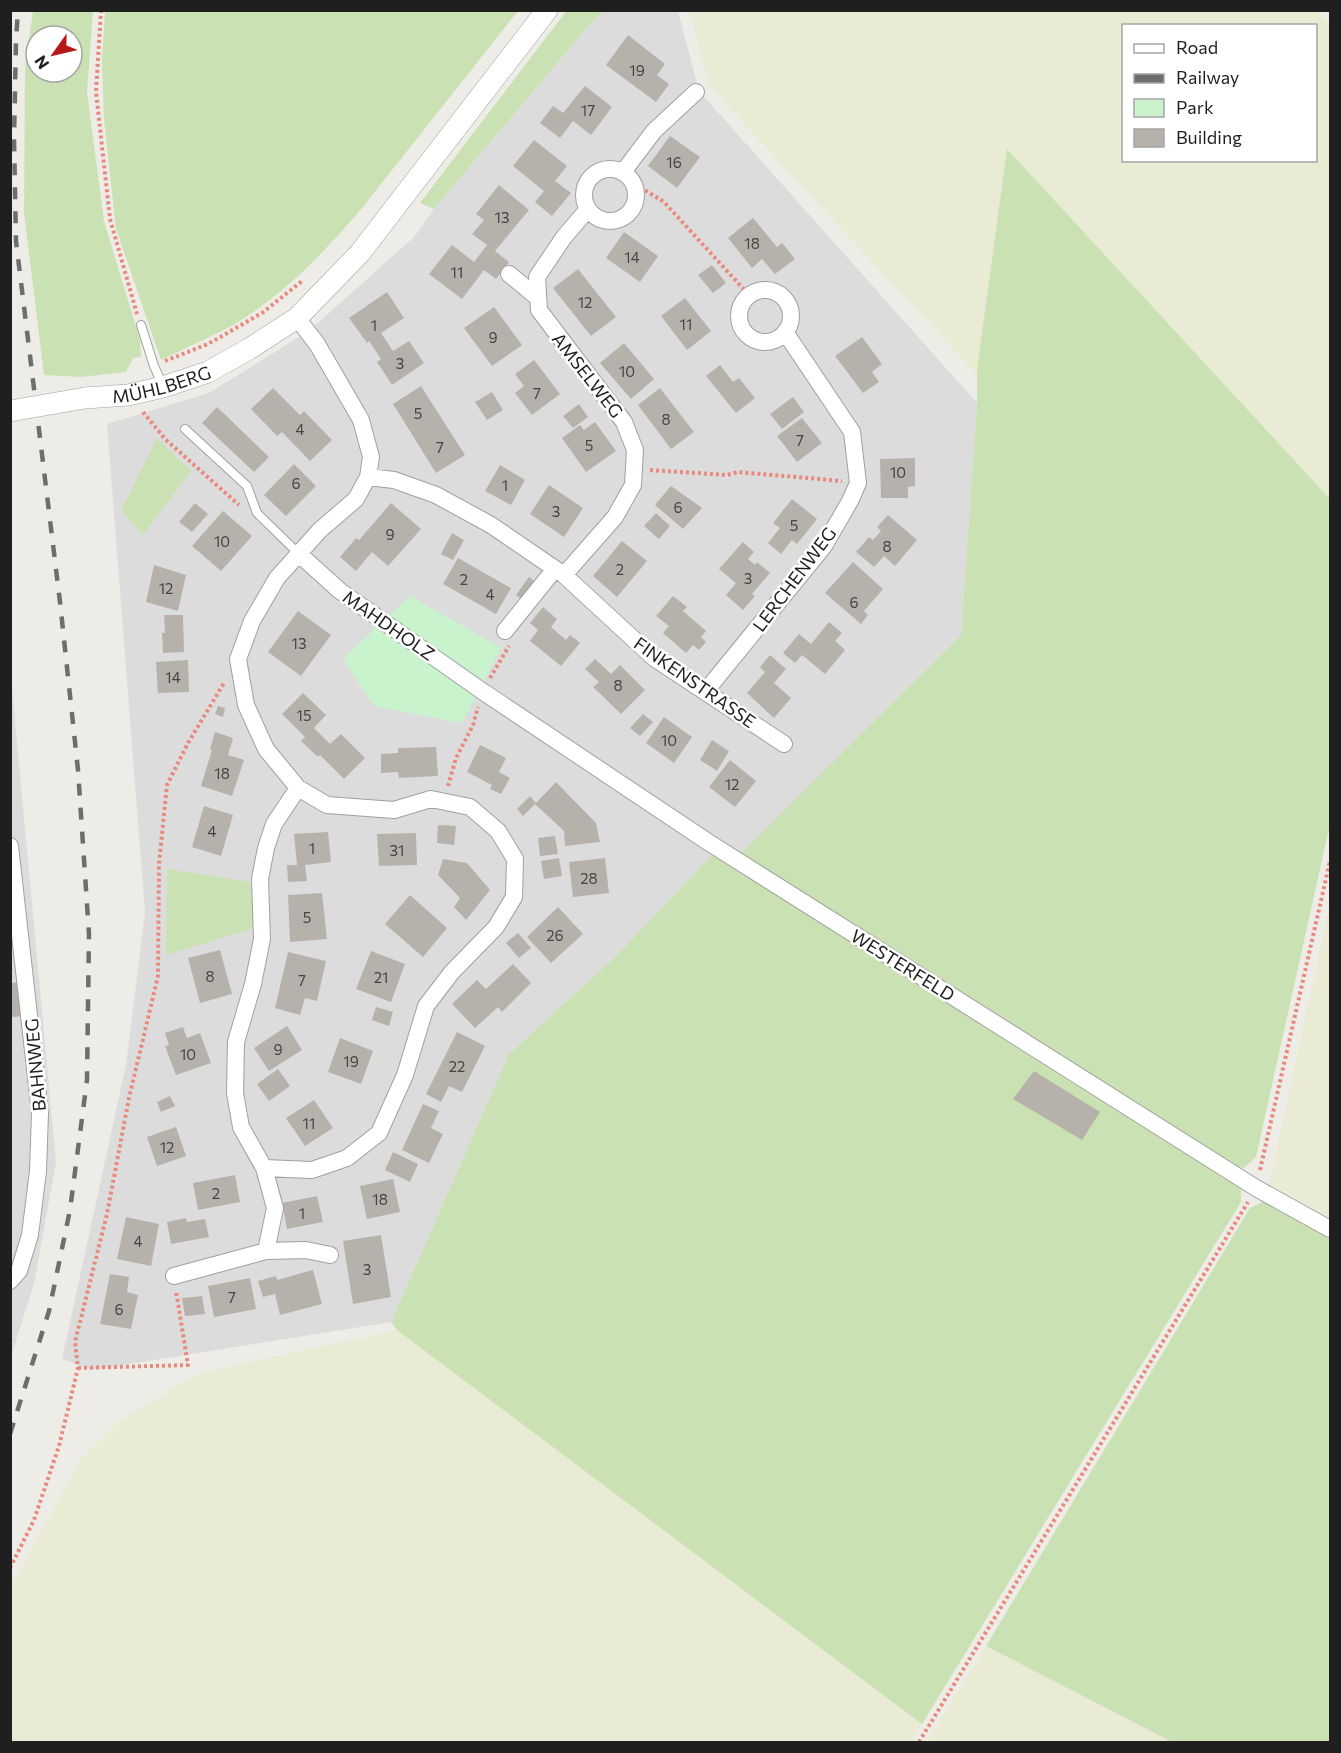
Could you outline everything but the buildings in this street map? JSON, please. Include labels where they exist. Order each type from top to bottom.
[{"type":"street","name":"MÜHLBERG","points":[[10,411],[164,387],[208,372],[297,318],[360,253],[414,186],[459,123],[547,10]]},
{"type":"street","points":[[629,178],[654,131],[696,92]]},
{"type":"street","points":[[614,169],[629,178],[637,194],[634,206],[626,216],[618,220],[601,219],[588,209],[584,193],[590,178],[597,172],[614,169]]},
{"type":"street","points":[[538,298],[537,277],[564,237],[588,209]]},
{"type":"street","name":"AMSELWEG","points":[[509,274],[538,298],[539,310],[624,422],[635,450],[633,485],[615,517],[559,572]]},
{"type":"street","points":[[764,290],[780,295],[786,300],[791,317],[785,332],[778,338],[762,342],[746,334],[739,318],[739,310],[749,295],[764,290]]},
{"type":"street","points":[[264,1168],[312,1170],[347,1158],[379,1133],[405,1075],[426,1006],[452,972],[496,927],[514,897],[515,859],[498,831],[470,807],[431,799],[394,810],[327,805],[298,788],[266,749],[246,705],[238,659],[252,621],[276,578],[320,530],[356,499],[368,477],[371,457],[361,420],[317,344],[297,318]]},
{"type":"street","points":[[785,332],[852,432],[858,483]]},
{"type":"street","name":"FINKENSTRASSE","points":[[368,477],[394,480],[436,495],[491,525],[559,572],[654,658],[784,744]]},
{"type":"street","name":"LERCHENWEG","points":[[705,692],[824,546],[858,483]]},
{"type":"street","name":"MAHDHOLZ","points":[[299,554],[340,591],[482,692]]},
{"type":"street","points":[[505,631],[559,572]]},
{"type":"street","name":"WESTERFELD","points":[[482,692],[708,842],[1256,1188],[1330,1229]]},
{"type":"street","points":[[266,1251],[275,1208],[264,1168],[241,1127],[236,1093],[236,1042],[253,984],[262,939],[260,879],[266,848],[274,824],[298,788]]},
{"type":"street","name":"BAHNWEG","points":[[10,846],[40,1113],[38,1171],[30,1235],[19,1271],[10,1281]]},
{"type":"street","points":[[174,1276],[266,1251],[306,1250],[330,1255]]},
{"type":"lane","points":[[141,325],[154,366],[164,387]]},
{"type":"lane","points":[[185,429],[247,486],[257,513],[299,554]]},
{"type":"path","points":[[101,10],[96,92],[110,219],[141,325]]},
{"type":"path","points":[[629,178],[664,202],[749,295]]},
{"type":"path","points":[[154,366],[208,344],[244,324],[262,313],[306,278]]},
{"type":"path","points":[[128,394],[165,439],[244,509]]},
{"type":"path","points":[[634,469],[727,475],[738,472],[858,483]]},
{"type":"path","points":[[443,802],[456,758],[473,725],[482,692],[509,648],[505,631]]},
{"type":"path","points":[[10,1568],[34,1520],[59,1446],[78,1368],[75,1342],[107,1214],[129,1098],[158,976],[159,864],[167,785],[188,743],[238,659]]},
{"type":"path","points":[[920,1743],[1256,1188],[1330,861]]},
{"type":"path","points":[[78,1368],[188,1365],[174,1276]]},
{"type":"shaded area","points":[[604,11],[678,11],[699,91],[977,403],[961,635],[739,855],[714,853],[615,957],[509,1054],[391,1322],[92,1370],[62,1359],[126,1065],[145,912],[107,424],[209,393],[309,331],[415,236],[434,209],[590,24]]},
{"type":"shaded area","points":[[10,667],[56,1162],[34,1284],[11,1356]]},
{"type":"green space","points":[[105,10],[518,11],[358,213],[304,270],[275,296],[243,319],[161,360],[116,229],[104,120],[102,60]]},
{"type":"green space","points":[[567,10],[604,11],[590,24],[434,209],[420,203]]},
{"type":"green space","points":[[33,11],[93,11],[87,92],[104,221],[140,340],[141,357],[133,358],[126,372],[81,377],[44,375],[24,213],[25,84],[84,84],[84,24],[31,24]]},
{"type":"green space","points":[[689,11],[1317,11],[1330,25],[1330,500],[978,376],[710,87]]},
{"type":"green space","points":[[1007,149],[1330,499],[1330,824],[1256,1157],[1244,1168],[1233,1165],[739,855],[961,635],[977,403],[977,370]]},
{"type":"green space","points":[[157,438],[191,471],[143,535],[121,511]]},
{"type":"green space","points":[[410,596],[501,648],[462,723],[374,706],[343,659]]},
{"type":"green space","points":[[714,853],[1237,1182],[1241,1190],[1241,1202],[922,1724],[397,1330],[391,1322],[509,1054],[615,957]]},
{"type":"green space","points":[[167,869],[250,882],[255,928],[166,955]]},
{"type":"green space","points":[[1330,903],[1330,1218],[1269,1184]]},
{"type":"green space","points":[[1266,1200],[1330,1235],[1330,1742],[1172,1742],[986,1646],[1250,1208]]},
{"type":"green space","points":[[397,1330],[922,1724],[911,1742],[11,1742],[11,1587],[80,1460],[122,1419],[198,1374]]},
{"type":"green space","points":[[986,1646],[1172,1742],[927,1742]]},
{"type":"railway","points":[[10,1434],[49,1311],[70,1210],[87,1080],[89,934],[78,770],[16,241],[14,139],[18,10]]}]
